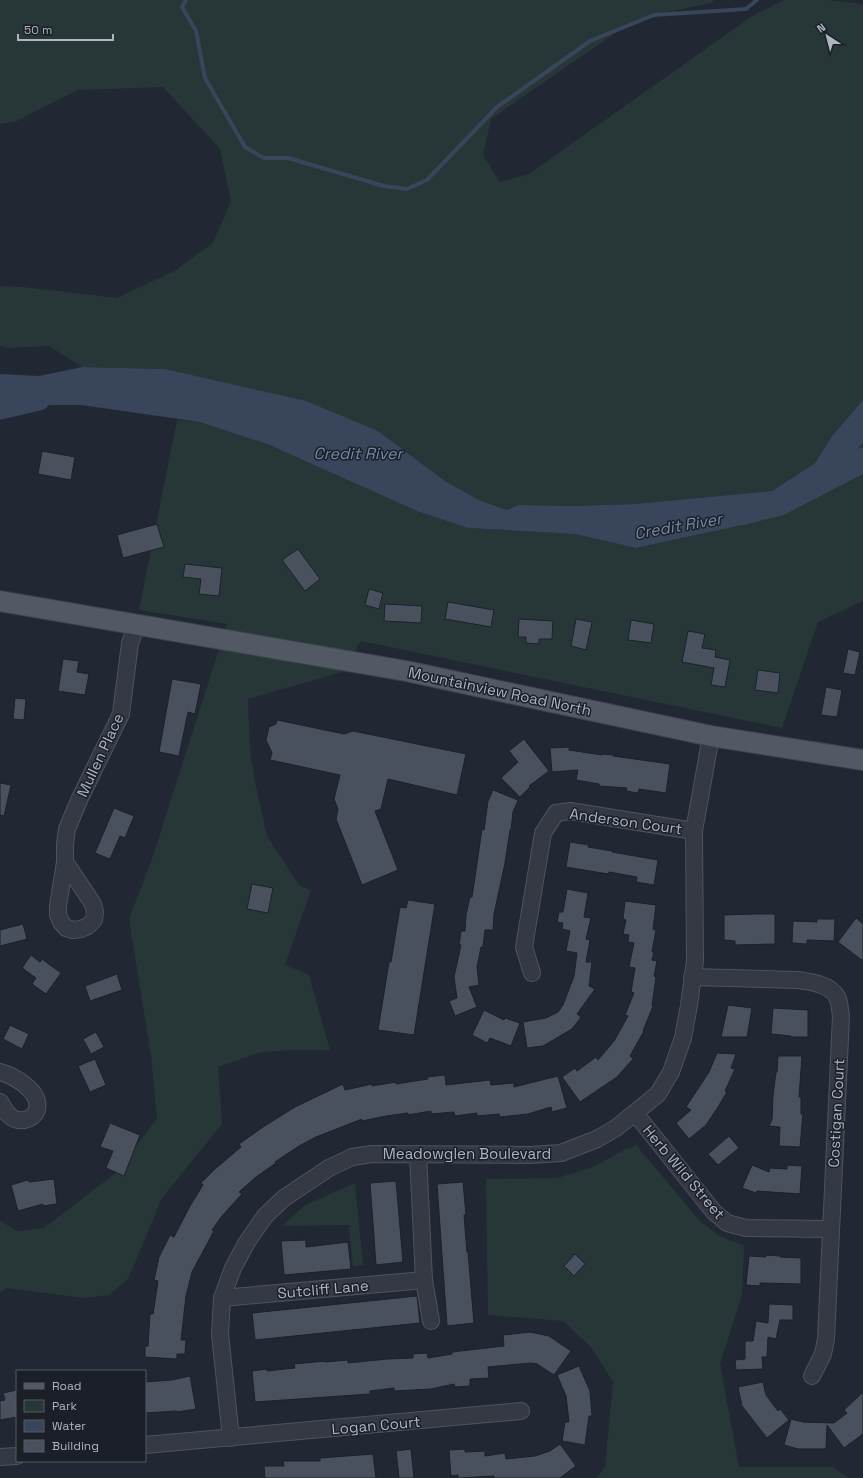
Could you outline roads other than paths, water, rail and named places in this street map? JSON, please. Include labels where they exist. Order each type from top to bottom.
[{"type":"main road","name":"Mountainview Road North","points":[[0,601],[406,671],[711,736],[863,760]]},
{"type":"street","name":"Mullen Place","points":[[65,862],[64,844],[72,814],[121,714],[130,643],[137,624]]},
{"type":"street","name":"Meadowglen Boulevard","points":[[231,1438],[220,1334],[222,1298],[233,1268],[247,1242],[265,1216],[284,1198],[329,1168],[352,1157],[372,1154],[530,1155],[561,1153],[597,1139],[616,1128],[658,1094],[671,1072],[683,1038],[695,961],[694,831],[711,736]]},
{"type":"street","name":"Anderson Court","points":[[532,974],[524,946],[544,833],[556,814],[570,811],[694,831]]},
{"type":"street","name":"Costigan Court","points":[[692,977],[798,980],[814,982],[828,988],[838,997],[840,1016],[826,1339],[823,1354],[812,1376]]},
{"type":"street","points":[[0,1072],[10,1075],[22,1082],[37,1100],[37,1109],[29,1118],[22,1121],[9,1115],[0,1102]]},
{"type":"street","name":"Herb Wild Street","points":[[635,1113],[714,1212],[727,1223],[746,1228],[831,1229]]},
{"type":"street","points":[[418,1154],[424,1280],[431,1321]]},
{"type":"street","name":"Sutcliff Lane","points":[[222,1298],[424,1280]]},
{"type":"street","name":"Logan Court","points":[[146,1445],[520,1411]]},
{"type":"street","points":[[0,1457],[16,1456]]},
{"type":"water","name":"Credit River","points":[[82,367],[165,369],[306,401],[378,431],[445,481],[479,500],[507,510],[519,505],[573,506],[634,504],[772,491],[815,463],[832,436],[863,400],[863,443],[846,461],[738,526],[636,548],[575,534],[468,528],[417,511],[267,444],[200,422],[81,405],[13,405],[0,407],[0,374],[39,376]]},
{"type":"waterway","points":[[186,0],[182,7],[196,31],[205,78],[245,147],[264,158],[288,158],[384,186],[407,189],[427,180],[497,107],[590,41],[654,15],[746,9],[757,0]]},
{"type":"waterway","name":"Credit River","points":[[0,408],[39,399]]},
{"type":"waterway","name":"Credit River","points":[[740,514],[780,504],[859,463],[863,459]]}]
